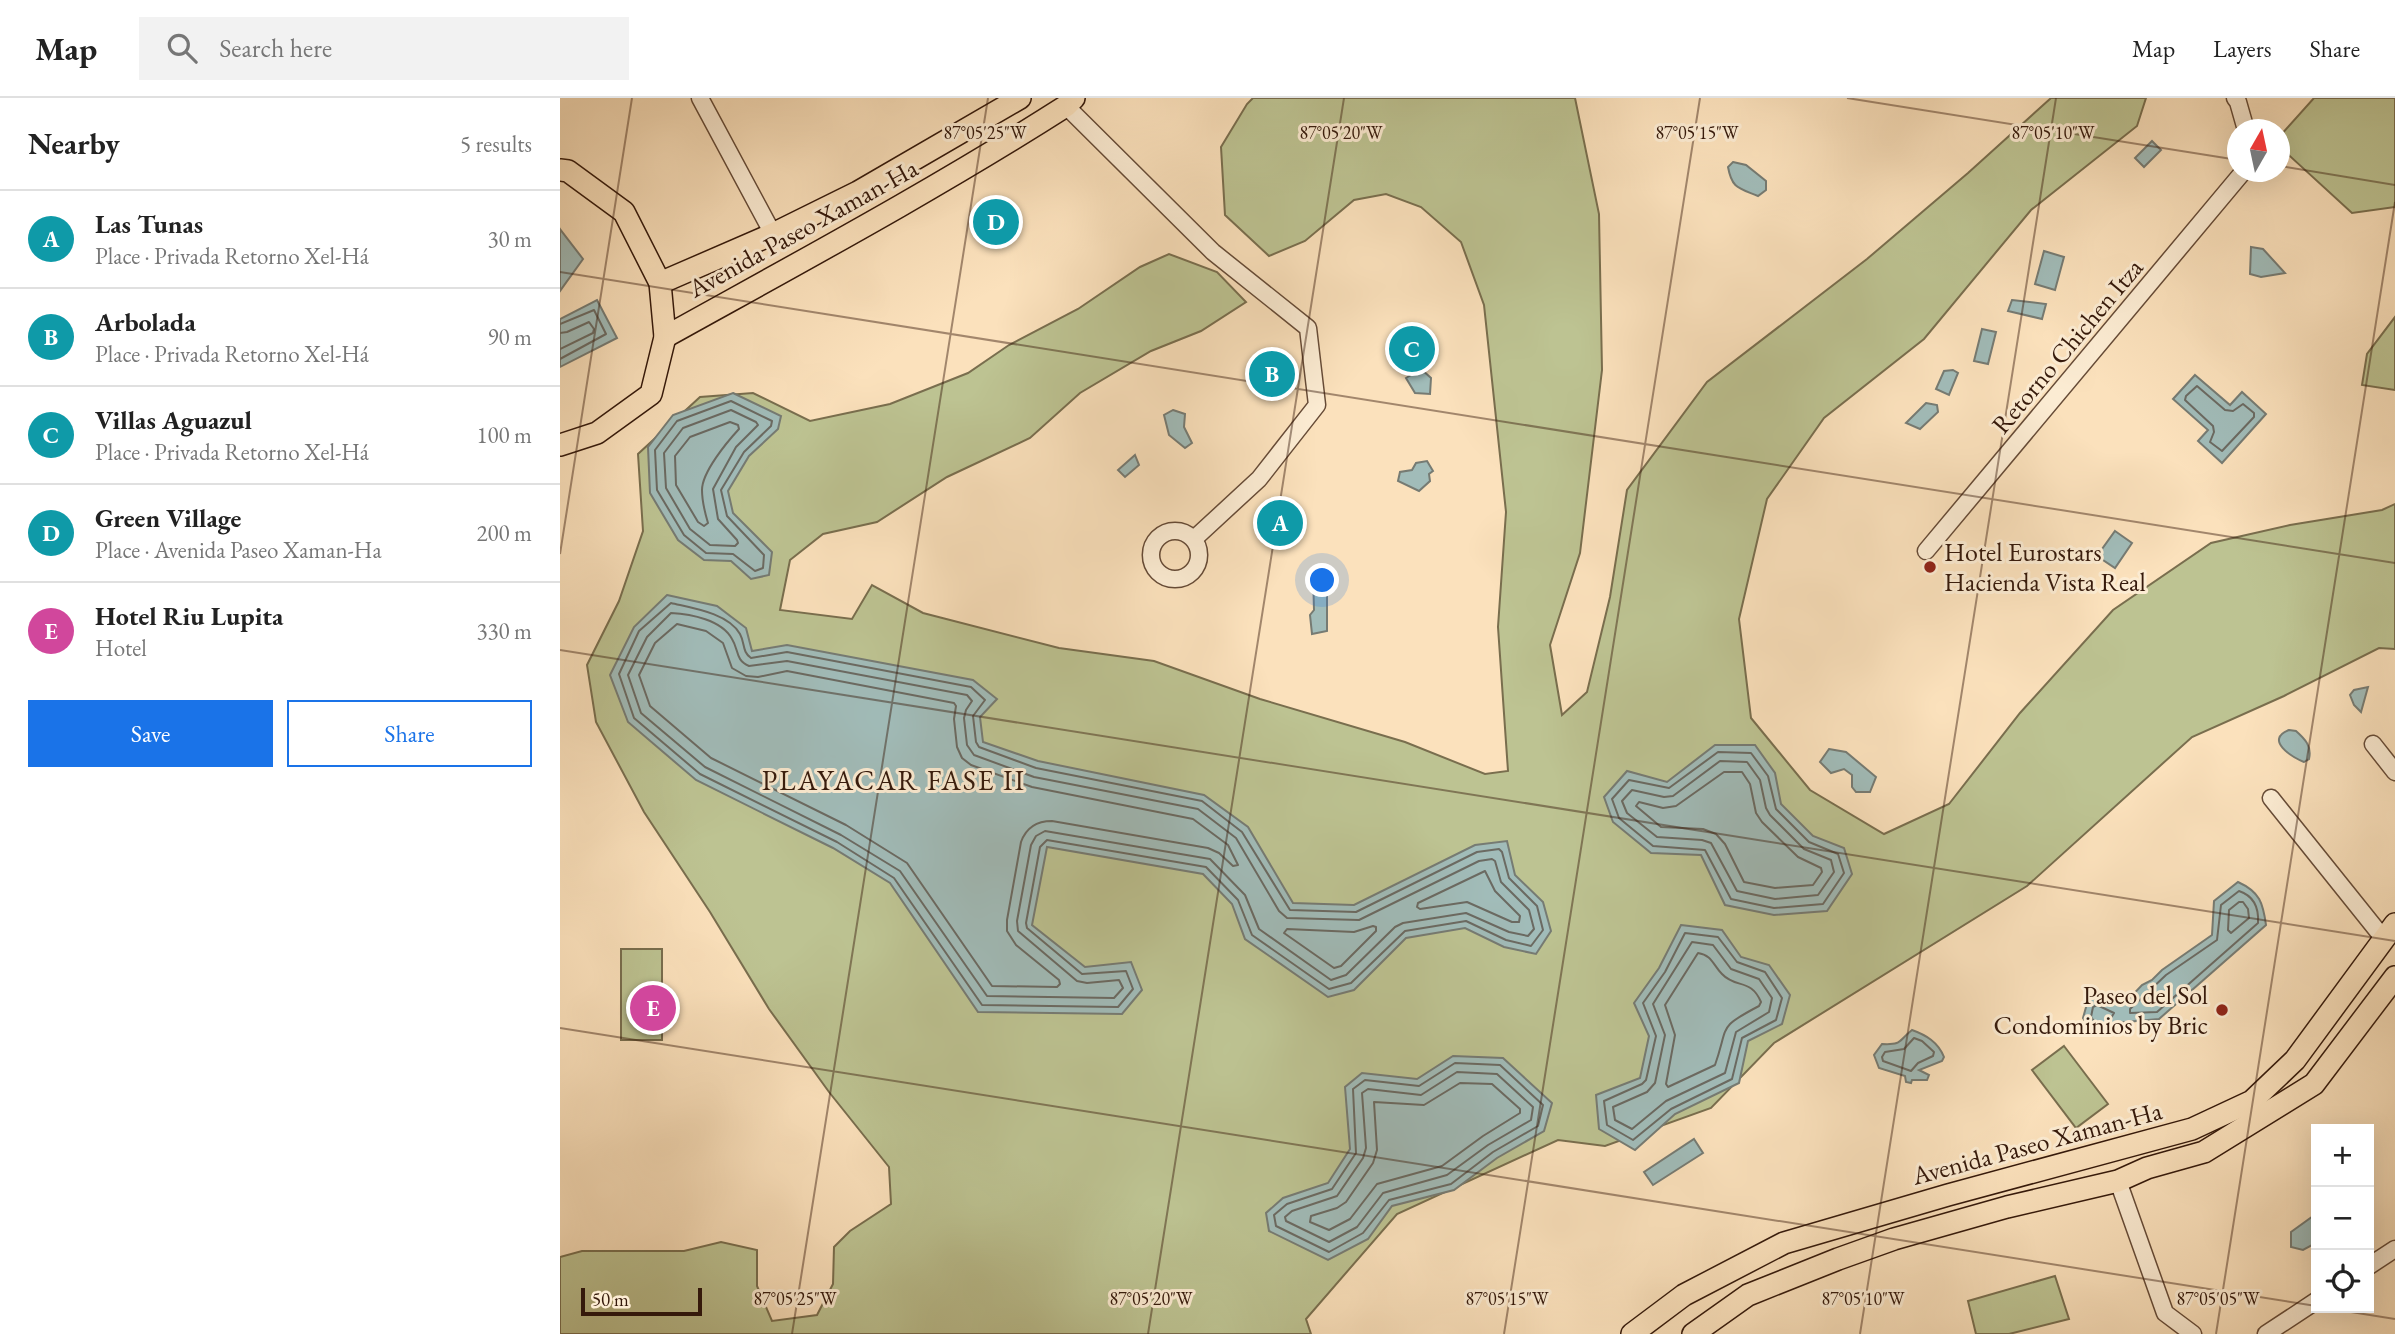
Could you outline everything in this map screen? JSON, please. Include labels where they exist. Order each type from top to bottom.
[{"type":"main road","name":"Avenida Paseo Xaman-Ha","points":[[660,283],[773,234],[858,192],[1013,100]]},
{"type":"main road","name":"Avenida Paseo Xaman-Ha","points":[[665,337],[998,149],[1070,102]]},
{"type":"main road","points":[[980,122],[998,149]]},
{"type":"main road","points":[[560,170],[568,171],[624,212],[660,283],[665,337],[651,394],[597,433],[560,445]]},
{"type":"main road","name":"Avenida Paseo Xaman-Ha","points":[[1632,1334],[1684,1296],[1784,1243],[2192,1129],[2252,1101],[2295,1060],[2384,940]]},
{"type":"main road","points":[[2384,940],[2395,970]]},
{"type":"main road","name":"Avenida Paseo Xaman-Ha","points":[[1693,1334],[1748,1295],[1849,1255],[1894,1239],[2007,1207],[2119,1181],[2147,1168],[2204,1152],[2314,1084],[2395,977]]},
{"type":"main road","points":[[2192,1129],[2204,1152]]},
{"type":"street","points":[[700,98],[773,234]]},
{"type":"street","points":[[2235,98],[2243,119]]},
{"type":"street","points":[[1070,102],[1213,252],[1308,328],[1317,405],[1259,479],[1194,539]]},
{"type":"street","name":"Retorno Chichen Itza","points":[[1926,551],[2236,182]]},
{"type":"street","points":[[2374,744],[2395,772]]},
{"type":"street","points":[[2271,798],[2384,940]]},
{"type":"street","points":[[2119,1181],[2165,1313],[2193,1334]]},
{"type":"street","points":[[2374,1263],[2395,1249]]},
{"type":"street","points":[[2266,1334],[2311,1304]]},
{"type":"green space","points":[[1253,98],[1575,98],[1599,214],[1602,370],[1580,553],[1550,645],[1562,715],[1587,692],[1610,597],[1627,490],[1707,382],[1867,259],[2051,98],[2146,98],[2137,126],[2031,210],[1924,339],[1824,418],[1767,499],[1739,619],[1751,718],[1810,790],[1884,834],[1949,804],[2020,713],[2113,610],[2211,543],[2290,525],[2382,510],[2395,504],[2395,649],[2379,648],[2284,696],[2192,737],[2027,886],[1774,1043],[1711,1108],[1605,1146],[1558,1140],[1397,1214],[1306,1319],[1311,1334],[560,1334],[560,1257],[582,1251],[684,1251],[721,1242],[757,1250],[757,1286],[772,1321],[817,1315],[833,1284],[834,1247],[850,1231],[891,1204],[889,1167],[829,1092],[769,1009],[710,912],[644,812],[596,722],[587,665],[619,601],[643,531],[638,454],[700,397],[753,393],[810,421],[890,404],[968,373],[1009,345],[1078,309],[1140,267],[1169,254],[1217,272],[1246,302],[1201,331],[1151,351],[1080,393],[1030,438],[947,477],[877,522],[823,534],[790,560],[780,610],[852,619],[872,585],[923,613],[1059,648],[1154,661],[1260,699],[1405,742],[1485,774],[1508,771],[1498,627],[1506,512],[1484,305],[1461,242],[1421,207],[1386,194],[1354,200],[1305,241],[1269,256],[1225,215],[1221,147]]},
{"type":"green space","points":[[2314,98],[2395,98],[2395,207],[2352,213],[2290,156],[2290,125]]},
{"type":"green space","points":[[2395,317],[2395,390],[2362,385],[2367,354]]},
{"type":"green space","points":[[621,949],[662,949],[662,1040],[621,1040]]},
{"type":"green space","points":[[2064,1046],[2108,1104],[2076,1128],[2032,1070]]},
{"type":"green space","points":[[2055,1276],[2069,1319],[2009,1334],[1976,1334],[1968,1301]]},
{"type":"water","points":[[2152,141],[2161,150],[2144,167],[2135,158]]},
{"type":"water","points":[[1733,162],[1746,165],[1766,181],[1766,190],[1758,196],[1737,187],[1728,167]]},
{"type":"water","points":[[560,229],[583,259],[560,291]]},
{"type":"water","points":[[2251,247],[2263,249],[2285,273],[2261,277],[2250,274]]},
{"type":"water","points":[[2044,251],[2064,257],[2055,290],[2035,284]]},
{"type":"water","points":[[597,300],[617,338],[560,367],[560,319]]},
{"type":"water","points":[[2012,300],[2046,304],[2042,319],[2008,311]]},
{"type":"water","points":[[1982,329],[1996,332],[1988,364],[1974,361]]},
{"type":"water","points":[[1421,369],[1431,378],[1430,394],[1415,393],[1406,378]]},
{"type":"water","points":[[1953,370],[1958,373],[1949,395],[1936,389],[1944,371]]},
{"type":"water","points":[[2195,375],[2230,405],[2242,392],[2266,414],[2222,463],[2198,441],[2208,430],[2173,399]]},
{"type":"water","points":[[733,393],[781,416],[778,429],[749,456],[728,491],[733,513],[772,552],[769,575],[751,579],[731,561],[704,560],[678,540],[650,493],[648,447],[673,415]]},
{"type":"water","points":[[1926,403],[1937,405],[1938,412],[1920,429],[1906,423]]},
{"type":"water","points":[[1173,410],[1185,414],[1184,427],[1192,443],[1185,448],[1169,435],[1164,415]]},
{"type":"water","points":[[1135,455],[1139,465],[1125,477],[1118,470]]},
{"type":"water","points":[[1427,461],[1433,471],[1429,474],[1430,481],[1419,491],[1398,481],[1400,472],[1412,470],[1416,463]]},
{"type":"water","points":[[2115,531],[2132,543],[2115,568],[2097,556]]},
{"type":"water","points":[[1313,574],[1327,574],[1327,631],[1312,634],[1310,615],[1314,610]]},
{"type":"water","points":[[667,595],[717,606],[746,628],[752,651],[787,645],[973,680],[997,699],[980,717],[983,742],[1038,761],[1204,795],[1248,827],[1293,903],[1354,905],[1475,845],[1507,841],[1515,875],[1543,902],[1551,931],[1536,954],[1504,947],[1465,928],[1406,938],[1354,990],[1328,997],[1245,939],[1232,904],[1203,874],[1047,847],[1032,925],[1085,967],[1131,962],[1142,990],[1122,1014],[978,1012],[890,883],[833,848],[696,780],[628,722],[610,675],[634,627]]},
{"type":"water","points":[[2368,687],[2361,712],[2350,695],[2354,690]]},
{"type":"water","points":[[2289,730],[2296,731],[2307,743],[2310,750],[2309,759],[2304,762],[2287,752],[2280,743],[2282,734]]},
{"type":"water","points":[[1715,745],[1755,745],[1775,773],[1781,804],[1813,836],[1844,848],[1852,874],[1827,911],[1774,915],[1725,905],[1701,855],[1651,853],[1613,822],[1604,797],[1627,771],[1667,782]]},
{"type":"water","points":[[1829,749],[1846,752],[1876,777],[1870,792],[1856,792],[1852,787],[1852,775],[1844,769],[1831,773],[1820,762]]},
{"type":"water","points":[[2238,882],[2256,894],[2266,925],[2159,1019],[2115,1023],[2115,1029],[2103,1036],[2092,1031],[2083,1018],[2088,1000],[2098,997],[2114,1004],[2126,1002],[2142,985],[2212,935],[2214,901]]},
{"type":"water","points":[[1681,925],[1722,930],[1741,957],[1769,965],[1790,995],[1782,1024],[1748,1041],[1739,1083],[1675,1114],[1635,1150],[1599,1129],[1596,1095],[1640,1078],[1649,1036],[1634,1003],[1659,968]]},
{"type":"water","points":[[1912,1030],[1931,1040],[1944,1057],[1942,1061],[1919,1070],[1929,1075],[1927,1080],[1912,1080],[1911,1083],[1906,1082],[1905,1076],[1879,1068],[1874,1055],[1882,1044],[1900,1042]]},
{"type":"water","points":[[1453,1056],[1503,1058],[1552,1103],[1544,1131],[1497,1158],[1454,1190],[1392,1206],[1368,1239],[1328,1260],[1269,1231],[1266,1213],[1283,1198],[1328,1183],[1350,1149],[1345,1087],[1362,1073],[1417,1079]]},
{"type":"water","points":[[1694,1139],[1703,1153],[1653,1185],[1644,1172]]},
{"type":"water","points":[[2311,1218],[2311,1246],[2303,1250],[2291,1247],[2291,1232]]},
{"type":"place","name":"Green Village","points":[[996,222]]},
{"type":"place","name":"Villas Aguazul","points":[[1412,349]]},
{"type":"place","name":"Arbolada","points":[[1272,374]]},
{"type":"place","name":"Las Tunas","points":[[1280,523]]},
{"type":"place","name":"Hotel Eurostars Hacienda Vista Real","points":[[1930,567]]},
{"type":"place","name":"Hotel Riu Lupita","points":[[653,1008]]},
{"type":"place","name":"Paseo del Sol Condominios by Bric","points":[[2222,1010]]},
{"type":"district","name":"PLAYACAR FASE II","points":[[894,780]]}]
